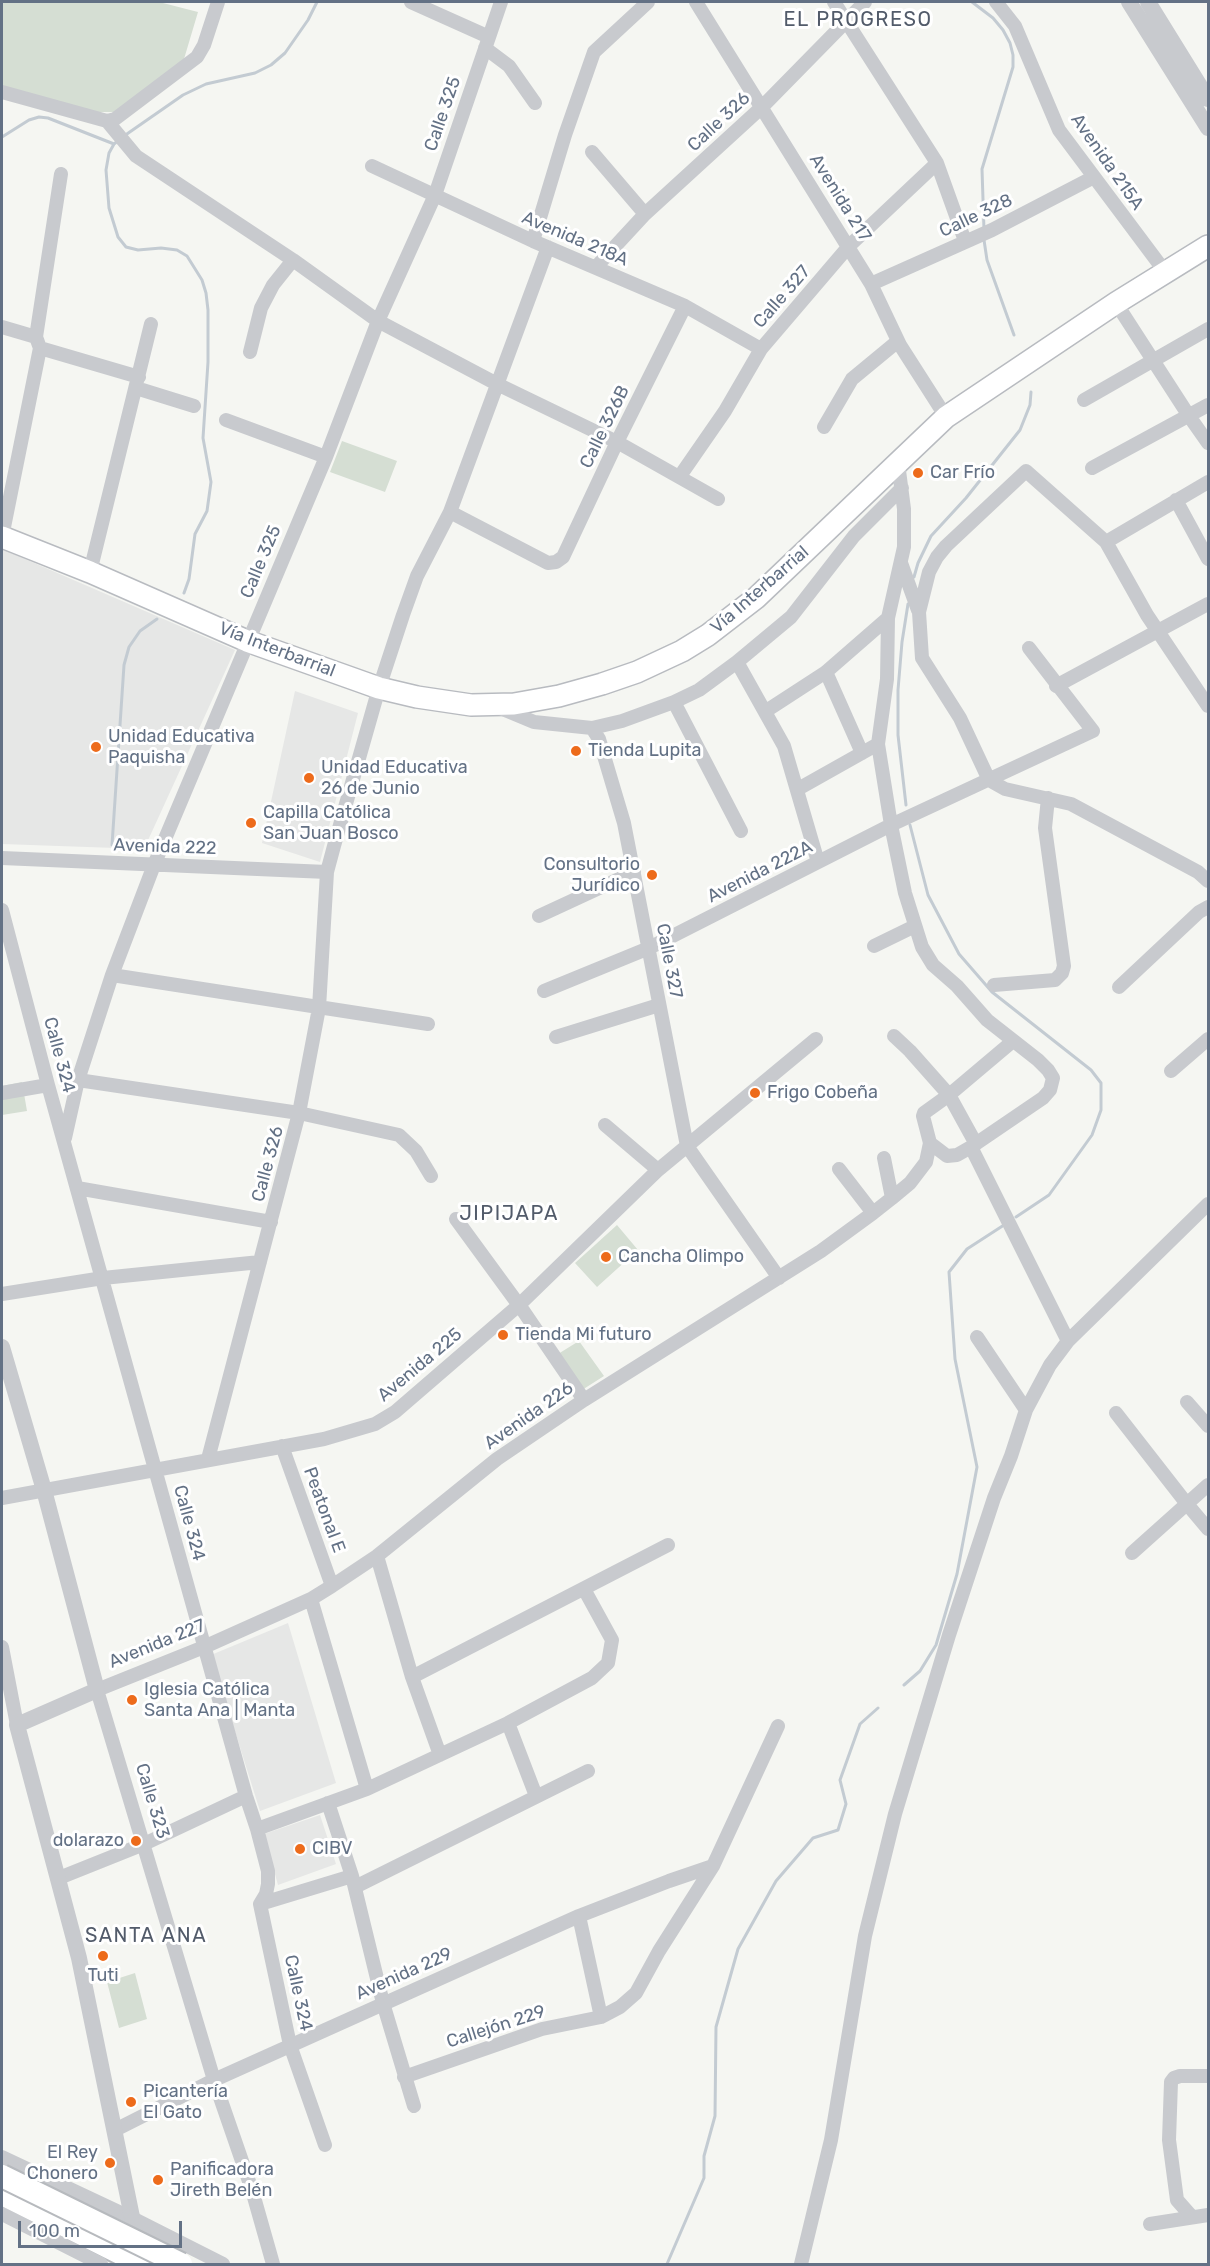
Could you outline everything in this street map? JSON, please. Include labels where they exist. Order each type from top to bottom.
[{"type":"highway","points":[[2,2176],[181,2265]]},
{"type":"highway","points":[[2,2193],[142,2265]]},
{"type":"main road","name":"Vía Interbarrial","points":[[2,537],[90,572],[247,641],[379,688],[446,702],[495,706],[550,698],[611,681],[653,665],[708,635],[756,598],[946,417],[1116,303],[1209,246]]},
{"type":"street","points":[[111,125],[197,57],[204,45],[217,2]]},
{"type":"street","points":[[411,2],[487,42],[509,66],[536,103]]},
{"type":"street","name":"Calle 325","points":[[65,1140],[78,1080],[112,975],[154,865],[326,457],[378,321],[435,195],[501,2]]},
{"type":"street","points":[[533,241],[565,135],[594,52],[648,2]]},
{"type":"street","name":"Avenida 217","points":[[696,2],[849,246],[871,284],[898,341],[946,417]]},
{"type":"street","points":[[834,2],[937,163],[967,241]]},
{"type":"street","name":"Calle 326","points":[[596,267],[645,214],[762,107],[865,2]]},
{"type":"street","name":"Avenida 215A","points":[[996,2],[1015,26],[1059,130],[1166,273]]},
{"type":"street","points":[[1130,2],[1209,128]]},
{"type":"street","points":[[1148,2],[1209,99]]},
{"type":"street","points":[[2,92],[111,125],[136,156],[293,260],[378,321],[497,384],[617,442],[718,499]]},
{"type":"street","points":[[592,152],[645,214]]},
{"type":"street","name":"Calle 327","points":[[680,476],[725,411],[761,349],[849,246],[937,163]]},
{"type":"street","name":"Avenida 218A","points":[[372,166],[533,241],[685,306],[761,349]]},
{"type":"street","points":[[2,537],[38,342],[61,174]]},
{"type":"street","name":"Calle 328","points":[[871,284],[992,230],[1094,177]]},
{"type":"street","points":[[327,872],[379,688],[417,576],[450,512],[548,247]]},
{"type":"street","points":[[250,352],[261,308],[273,285],[293,260]]},
{"type":"street","points":[[1116,303],[1209,443]]},
{"type":"street","name":"Calle 326B","points":[[450,512],[548,563],[556,562],[563,557],[685,306]]},
{"type":"street","points":[[90,572],[151,324]]},
{"type":"street","points":[[2,327],[194,406]]},
{"type":"street","points":[[1084,400],[1152,359],[1209,329]]},
{"type":"street","points":[[824,427],[852,380],[898,341]]},
{"type":"street","points":[[1092,468],[1209,405]]},
{"type":"street","points":[[226,420],[326,457]]},
{"type":"street","points":[[898,463],[905,528],[901,563],[888,618],[887,679],[879,744],[904,893],[922,947],[933,965],[957,986],[987,1020],[1013,1041],[1048,1070],[1053,1078],[1050,1090],[1042,1098],[973,1146],[957,1155],[947,1156],[930,1143],[924,1113],[1013,1041]]},
{"type":"street","points":[[1205,873],[1071,804],[1005,789],[989,780],[960,718],[922,658],[919,612],[923,589],[937,557],[1026,471],[1106,542],[1147,615],[1209,706]]},
{"type":"street","points":[[1106,542],[1209,482]]},
{"type":"street","points":[[495,706],[534,722],[592,728],[622,721],[699,690],[791,617],[854,536],[902,488]]},
{"type":"street","points":[[1176,500],[1209,559]]},
{"type":"street","points":[[901,563],[919,612]]},
{"type":"street","points":[[1029,648],[1056,686],[1209,604]]},
{"type":"street","points":[[766,711],[826,672],[888,618]]},
{"type":"street","points":[[737,662],[784,747],[818,862]]},
{"type":"street","points":[[826,672],[862,753]]},
{"type":"street","name":"Avenida 222A","points":[[544,991],[649,948],[891,825],[1093,731],[1056,686]]},
{"type":"street","points":[[674,702],[741,831]]},
{"type":"street","name":"Calle 327","points":[[592,728],[599,739],[624,823],[687,1146],[779,1278]]},
{"type":"street","points":[[798,789],[879,744]]},
{"type":"street","points":[[994,985],[1055,980],[1062,973],[1064,966],[1045,828],[1048,798]]},
{"type":"street","name":"Avenida 222","points":[[2,858],[327,872]]},
{"type":"street","name":"Calle 326","points":[[208,1460],[300,1113],[319,1008],[327,872]]},
{"type":"street","points":[[539,916],[634,872]]},
{"type":"street","points":[[1119,987],[1199,912],[1209,907]]},
{"type":"street","name":"Calle 324","points":[[2,910],[48,1085],[268,1871],[266,1893],[260,1904],[291,2045],[325,2145]]},
{"type":"street","points":[[874,946],[915,926]]},
{"type":"street","points":[[112,975],[428,1024]]},
{"type":"street","points":[[556,1037],[659,1005]]},
{"type":"street","points":[[894,1036],[949,1095],[1068,1341]]},
{"type":"street","name":"Avenida 225","points":[[2,1498],[324,1439],[375,1424],[395,1412],[519,1305],[658,1170],[816,1039]]},
{"type":"street","points":[[1171,1071],[1209,1039]]},
{"type":"street","points":[[78,1080],[300,1113],[399,1135],[416,1151],[431,1176]]},
{"type":"street","points":[[2,1093],[48,1085]]},
{"type":"street","points":[[605,1125],[658,1170]]},
{"type":"street","name":"Avenida 226","points":[[311,1599],[377,1556],[497,1460],[584,1400],[779,1278],[873,1213],[920,1172],[927,1162],[930,1143]]},
{"type":"street","points":[[884,1158],[892,1198]]},
{"type":"street","points":[[839,1169],[873,1213]]},
{"type":"street","points":[[77,1188],[271,1222]]},
{"type":"street","points":[[801,2265],[831,2140],[865,1936],[895,1814],[950,1635],[1026,1410],[1050,1365],[1068,1341],[1209,1204]]},
{"type":"street","points":[[456,1219],[584,1400]]},
{"type":"street","points":[[2,1294],[103,1278],[260,1262]]},
{"type":"street","points":[[977,1337],[1026,1410]]},
{"type":"street","name":"Calle 323","points":[[2,1347],[44,1490],[97,1690],[214,2080],[252,2190],[273,2265]]},
{"type":"street","points":[[1186,1402],[1209,1426]]},
{"type":"street","points":[[1116,1413],[1187,1504],[1209,1528]]},
{"type":"street","name":"Peatonal E","points":[[282,1446],[332,1586]]},
{"type":"street","points":[[1132,1553],[1209,1485]]},
{"type":"street","points":[[412,1677],[668,1545]]},
{"type":"street","points":[[377,1556],[412,1677],[440,1755]]},
{"type":"street","points":[[257,1829],[367,1789],[508,1723],[592,1678],[608,1663],[612,1641],[584,1589]]},
{"type":"street","points":[[311,1599],[367,1789]]},
{"type":"street","name":"Avenida 227","points":[[17,1725],[204,1647],[311,1599]]},
{"type":"street","points":[[2,1647],[17,1725],[79,1958],[142,2265]]},
{"type":"street","points":[[508,1723],[536,1796]]},
{"type":"street","name":"Callejón 229","points":[[404,2076],[532,2032],[601,2017],[620,2007],[636,1994],[659,1951],[713,1866],[778,1726]]},
{"type":"street","points":[[260,1904],[353,1881],[472,1830],[588,1771]]},
{"type":"street","points":[[59,1878],[144,1844],[246,1796]]},
{"type":"street","points":[[328,1803],[353,1881],[383,2003],[414,2106]]},
{"type":"street","name":"Avenida 229","points":[[115,2130],[214,2080],[579,1916],[713,1866]]},
{"type":"street","points":[[579,1916],[601,2017]]},
{"type":"street","points":[[1192,2217],[1177,2200],[1169,2140],[1172,2082],[1174,2078],[1180,2076],[1209,2076]]},
{"type":"street","points":[[2,2157],[134,2219],[222,2265]]},
{"type":"street","points":[[2,2214],[101,2265]]},
{"type":"street","points":[[1150,2224],[1209,2215]]},
{"type":"shaded area","points":[[2,2],[159,2],[198,12],[184,59],[118,112],[91,112],[2,88]]},
{"type":"shaded area","points":[[342,441],[397,461],[385,492],[330,472]]},
{"type":"shaded area","name":"Unidad Educativa Paquisha","points":[[2,549],[235,650],[144,849],[2,844]]},
{"type":"shaded area","name":"Unidad Educativa 26 de Junio","points":[[295,691],[358,713],[320,862],[262,843]]},
{"type":"shaded area","points":[[22,1082],[27,1111],[2,1115],[2,1086]]},
{"type":"shaded area","name":"Cancha Olimpo","points":[[617,1225],[638,1250],[597,1287],[575,1263]]},
{"type":"shaded area","points":[[579,1341],[604,1376],[582,1390],[558,1354]]},
{"type":"shaded area","points":[[288,1623],[336,1783],[260,1811],[211,1655]]},
{"type":"shaded area","name":"CIBV","points":[[320,1815],[336,1864],[278,1885],[264,1834]]},
{"type":"shaded area","points":[[135,1973],[147,2019],[119,2028],[107,1982]]},
{"type":"waterway","points":[[124,136],[183,95],[206,84],[255,73],[271,65],[285,53],[308,20],[317,2]]},
{"type":"waterway","points":[[972,2],[993,18],[1003,30],[1013,55],[1013,67],[982,169],[984,230]]},
{"type":"waterway","points":[[2,137],[29,120],[39,117],[48,118],[114,144]]},
{"type":"waterway","points":[[119,140],[109,153],[106,170],[109,208],[118,237],[126,247],[138,250],[161,248],[177,250],[187,256],[202,280],[206,293],[208,362],[203,438],[211,482],[207,511],[195,534],[189,579],[184,593]]},
{"type":"waterway","points":[[984,240],[987,260],[1014,335]]},
{"type":"waterway","points":[[914,577],[931,536],[966,498],[1020,430],[1030,405],[1031,392]]},
{"type":"waterway","points":[[906,805],[898,735],[898,690],[908,604]]},
{"type":"waterway","points":[[112,845],[124,665],[129,647],[140,631],[157,619]]},
{"type":"waterway","points":[[910,825],[928,895],[959,954],[992,992],[1091,1070],[1101,1083],[1101,1110],[1092,1135],[1049,1195],[1016,1217]]},
{"type":"waterway","points":[[904,1685],[920,1671],[936,1645],[957,1574],[977,1467],[955,1359],[949,1272],[967,1249],[1004,1225]]},
{"type":"waterway","points":[[667,2264],[704,2178],[704,2156],[715,2116],[716,2027],[738,1949],[776,1881],[813,1838],[838,1830],[846,1804],[840,1780],[860,1724],[878,1708]]},
{"type":"place","name":"Car Frío","points":[[918,473]]},
{"type":"place","name":"Unidad Educativa Paquisha","points":[[96,747]]},
{"type":"place","name":"Tienda Lupita","points":[[576,751]]},
{"type":"place","name":"Unidad Educativa 26 de Junio","points":[[309,778]]},
{"type":"place","name":"Capilla Católica San Juan Bosco","points":[[251,823]]},
{"type":"place","name":"Consultorio Jurídico","points":[[652,875]]},
{"type":"place","name":"Frigo Cobeña","points":[[755,1093]]},
{"type":"place","name":"Cancha Olimpo","points":[[606,1257]]},
{"type":"place","name":"Tienda Mi futuro","points":[[503,1335]]},
{"type":"place","name":"Iglesia Católica Santa Ana | Manta","points":[[132,1700]]},
{"type":"place","name":"dolarazo","points":[[136,1841]]},
{"type":"place","name":"CIBV","points":[[300,1849]]},
{"type":"place","name":"Tuti","points":[[103,1956]]},
{"type":"place","name":"Picantería El Gato","points":[[131,2102]]},
{"type":"place","name":"El Rey Chonero","points":[[110,2163]]},
{"type":"place","name":"Panificadora Jireth Belén","points":[[158,2180]]},
{"type":"district","name":"EL PROGRESO","points":[[858,20]]},
{"type":"district","name":"JIPIJAPA","points":[[509,1214]]},
{"type":"district","name":"SANTA ANA","points":[[146,1936]]}]
